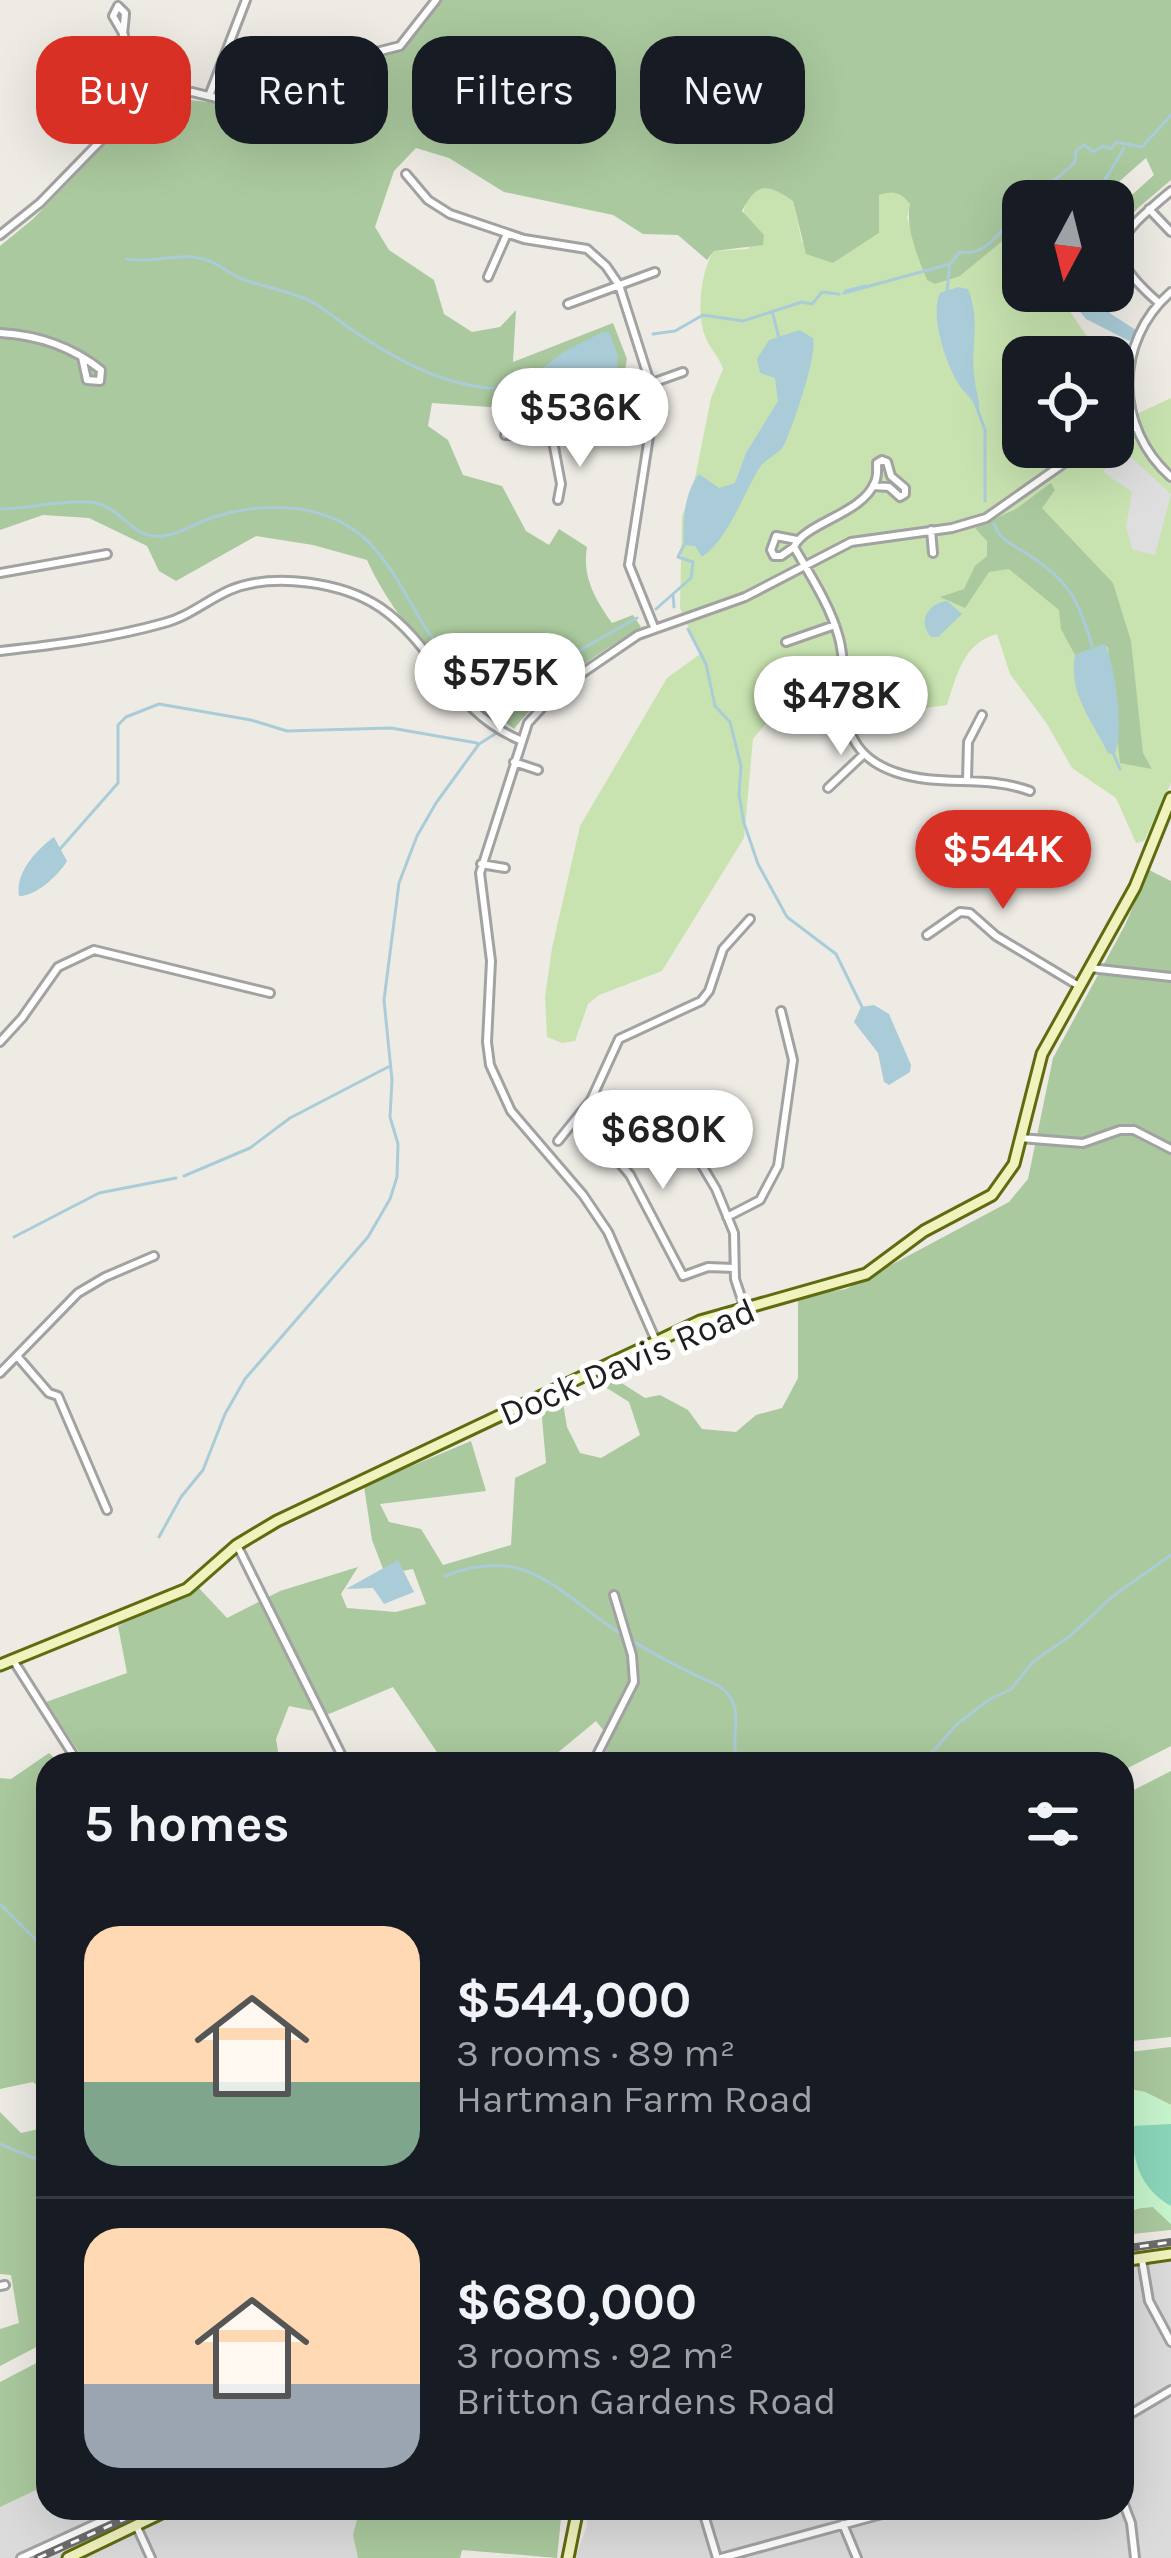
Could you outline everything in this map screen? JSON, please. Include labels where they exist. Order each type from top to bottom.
[{"type":"street","points":[[209,96],[246,0]]},
{"type":"street","points":[[191,92],[254,102],[289,94],[349,59],[400,46],[436,0]]},
{"type":"street","points":[[0,235],[97,144]]},
{"type":"street","points":[[406,174],[442,211],[507,234],[586,249],[601,260],[619,285],[652,383],[654,422],[629,565],[654,627]]},
{"type":"street","points":[[1159,303],[1133,281],[1121,254],[1130,225],[1171,191]]},
{"type":"street","points":[[1149,209],[1171,232]]},
{"type":"street","points":[[488,277],[507,234]]},
{"type":"street","points":[[568,304],[655,272]]},
{"type":"street","points":[[1134,347],[1141,328],[1171,292]]},
{"type":"street","points":[[0,333],[44,340],[82,357]]},
{"type":"street","points":[[652,383],[683,372]]},
{"type":"street","points":[[505,435],[552,436],[608,416],[654,422]]},
{"type":"street","points":[[1134,428],[1150,456],[1171,477]]},
{"type":"street","points":[[552,436],[561,484],[558,500]]},
{"type":"street","points":[[873,485],[889,488],[900,497],[904,494],[905,488],[882,460],[873,485],[843,514],[795,544],[841,644],[845,716],[864,754],[888,769],[918,778],[1002,781],[1030,791]]},
{"type":"street","points":[[656,1341],[608,1232],[583,1195],[511,1111],[494,1078],[487,1042],[491,961],[482,865],[520,740],[548,698],[654,627],[745,597],[850,542],[964,526],[997,513],[1058,468]]},
{"type":"street","points":[[931,530],[933,553]]},
{"type":"street","points":[[0,573],[107,554]]},
{"type":"street","points":[[0,651],[170,622],[245,585],[267,581],[335,588],[365,598],[395,619],[476,716],[520,740]]},
{"type":"street","points":[[786,642],[835,626]]},
{"type":"street","points":[[967,780],[966,751],[982,715]]},
{"type":"street","points":[[828,788],[864,754]]},
{"type":"street","points":[[514,762],[538,770]]},
{"type":"street","name":"Dock Davis Road","points":[[0,1665],[172,1597],[237,1545],[277,1521],[656,1341],[744,1306],[874,1270],[924,1231],[998,1190],[1014,1164],[1037,1067],[1135,887],[1171,798]]},
{"type":"street","points":[[482,865],[505,868]]},
{"type":"street","points":[[927,935],[960,912],[970,913],[996,935],[1079,986]]},
{"type":"street","points":[[558,1141],[580,1116],[619,1039],[701,1001],[710,992],[723,949],[750,920]]},
{"type":"street","points":[[0,1042],[58,967],[94,950],[270,992]]},
{"type":"street","points":[[1090,968],[1171,977]]},
{"type":"street","points":[[727,1217],[760,1200],[778,1166],[793,1060],[781,1011]]},
{"type":"street","points":[[580,1116],[620,1159],[683,1276],[708,1268],[734,1268]]},
{"type":"street","points":[[620,1159],[676,1121],[727,1217],[744,1306]]},
{"type":"street","points":[[1020,1138],[1083,1143],[1134,1130],[1171,1149]]},
{"type":"street","points":[[0,1372],[78,1293],[154,1256]]},
{"type":"street","points":[[17,1356],[49,1393],[58,1396],[106,1510]]},
{"type":"street","points":[[237,1545],[340,1752]]},
{"type":"street","points":[[599,1752],[634,1682],[632,1655],[614,1595]]},
{"type":"street","points":[[13,1660],[71,1752]]},
{"type":"street","points":[[1134,2260],[1171,2254]]},
{"type":"street","points":[[1142,2260],[1149,2301],[1171,2342]]},
{"type":"street","points":[[1134,2412],[1171,2390]]},
{"type":"street","points":[[21,2558],[107,2520]]},
{"type":"street","points":[[138,2520],[151,2558]]},
{"type":"street","points":[[68,2558],[146,2520]]},
{"type":"street","points":[[568,2558],[576,2520]]},
{"type":"street","points":[[706,2520],[719,2558],[854,2520]]},
{"type":"street","points":[[1130,2520],[1135,2558]]},
{"type":"street","points":[[843,2524],[857,2558]]},
{"type":"shaded area","points":[[1134,460],[1171,494],[1155,555],[1133,550],[1126,527],[1132,492],[1103,472],[1134,468]]},
{"type":"shaded area","points":[[1171,2259],[1171,2558],[575,2558],[587,2520],[1134,2520],[1134,2262]]},
{"type":"shaded area","points":[[36,2455],[36,2520],[402,2520],[361,2558],[0,2558],[0,2473]]},
{"type":"green space","points":[[441,0],[1171,0],[1171,180],[1134,213],[1134,193],[1154,175],[1146,158],[1121,180],[1002,180],[1002,241],[960,276],[935,284],[927,280],[913,242],[910,204],[896,193],[879,195],[879,233],[833,263],[806,254],[793,201],[763,188],[742,211],[764,235],[763,245],[714,251],[707,260],[678,235],[643,234],[613,215],[504,192],[449,158],[416,148],[394,171],[375,227],[389,250],[434,280],[444,314],[472,332],[500,327],[516,310],[513,362],[613,323],[627,359],[624,375],[544,411],[432,403],[428,426],[448,440],[463,475],[502,486],[526,531],[549,545],[559,529],[587,547],[588,578],[612,623],[633,615],[641,627],[557,685],[514,729],[430,653],[395,609],[367,560],[256,536],[176,581],[159,571],[147,546],[89,518],[43,515],[0,530],[0,246],[106,144],[191,144],[191,100],[215,103],[215,144],[388,144],[388,53],[403,49],[412,37],[412,144],[616,144],[616,36],[413,36]]},
{"type":"green space","points":[[761,188],[774,188],[793,201],[802,242],[833,263],[879,233],[879,194],[901,194],[911,204],[907,217],[927,280],[960,276],[1002,241],[1002,312],[1070,312],[1088,336],[1002,336],[1002,468],[1134,468],[1134,415],[1171,398],[1171,783],[1144,841],[1136,843],[1116,798],[1072,768],[1010,674],[997,634],[969,653],[947,705],[918,709],[896,692],[887,691],[809,697],[790,704],[786,698],[774,697],[768,721],[753,739],[744,838],[662,971],[599,995],[588,1004],[575,1041],[562,1043],[547,1037],[545,997],[580,826],[667,678],[700,654],[680,608],[682,516],[693,488],[711,398],[723,369],[702,327],[701,292],[714,251],[749,249],[744,215],[748,200]]},
{"type":"green space","points":[[1051,483],[1055,490],[1042,508],[1113,583],[1131,641],[1143,753],[1152,769],[1120,763],[1108,647],[1075,655],[1061,629],[1059,610],[1009,569],[989,572],[965,608],[940,597],[964,589],[975,566],[987,556],[987,541],[975,528],[1016,509]]},
{"type":"green space","points":[[1149,870],[1171,881],[1171,1746],[1134,1765],[1134,1752],[606,1752],[611,1740],[596,1721],[559,1752],[437,1752],[393,1687],[329,1714],[289,1706],[276,1739],[278,1752],[79,1752],[46,1702],[127,1673],[118,1626],[197,1586],[227,1618],[280,1591],[358,1567],[341,1594],[347,1608],[396,1612],[426,1604],[413,1569],[385,1574],[372,1540],[364,1486],[471,1441],[486,1491],[380,1504],[389,1522],[421,1529],[443,1565],[511,1545],[515,1478],[546,1463],[541,1407],[562,1397],[567,1427],[580,1453],[601,1458],[640,1435],[629,1402],[594,1380],[606,1373],[645,1398],[660,1395],[688,1410],[702,1429],[736,1432],[756,1415],[782,1408],[798,1378],[798,1297],[846,1289],[1009,1202],[1028,1179],[1053,1058],[1125,925]]},
{"type":"green space","points":[[36,1762],[36,2085],[0,2089],[0,1778],[11,1779]]},
{"type":"green space","points":[[1171,1771],[1171,2037],[1134,2041],[1134,1790]]},
{"type":"green space","points":[[1171,2047],[1171,2105],[1134,2090],[1134,2052]]},
{"type":"green space","points":[[1134,2090],[1171,2105],[1171,2224],[1153,2207],[1135,2210]]},
{"type":"green space","points":[[0,2112],[21,2133],[36,2130],[36,2347],[0,2366],[0,2329],[19,2323],[11,2275],[0,2274]]},
{"type":"green space","points":[[1171,2124],[1171,2206],[1152,2191],[1140,2172],[1134,2126]]},
{"type":"green space","points":[[1153,2207],[1171,2224],[1171,2230],[1134,2234],[1134,2211]]},
{"type":"green space","points":[[36,2363],[36,2490],[0,2507],[0,2382]]},
{"type":"green space","points":[[357,2520],[561,2520],[557,2558],[462,2550],[460,2558],[358,2558],[353,2535]]},
{"type":"water","points":[[968,289],[974,314],[979,411],[951,369],[938,328],[940,293]]},
{"type":"water","points":[[1080,312],[1110,312],[1136,334],[1119,336]]},
{"type":"water","points":[[799,330],[813,338],[814,346],[788,436],[758,470],[727,529],[702,557],[695,546],[684,545],[690,489],[699,474],[719,488],[735,483],[746,453],[778,401],[775,378],[760,373],[757,359],[769,340]]},
{"type":"water","points":[[609,332],[618,356],[616,373],[535,399],[521,394],[521,384],[565,351]]},
{"type":"water","points":[[947,601],[962,614],[938,637],[931,637],[925,625],[927,614]]},
{"type":"water","points":[[1105,644],[1117,700],[1119,732],[1114,755],[1108,753],[1075,682],[1075,655]]},
{"type":"water","points":[[54,837],[67,861],[46,884],[19,896],[28,863]]},
{"type":"water","points":[[874,1005],[889,1014],[911,1065],[910,1072],[889,1085],[884,1082],[878,1053],[854,1022],[861,1007]]},
{"type":"water","points":[[398,1560],[414,1592],[384,1604],[373,1588],[346,1589]]},
{"type":"waterway","points":[[1054,180],[1075,162],[1076,151],[1084,145],[1093,152],[1103,146],[1111,149],[1116,142],[1142,147],[1171,115]]},
{"type":"waterway","points":[[1105,180],[1124,148]]},
{"type":"waterway","points":[[844,293],[950,264],[960,252],[988,245],[1002,230]]},
{"type":"waterway","points":[[127,259],[210,261],[242,279],[312,302],[377,346],[436,376],[478,387],[522,388]]},
{"type":"waterway","points":[[947,291],[950,264]]},
{"type":"waterway","points":[[846,291],[865,286]]},
{"type":"waterway","points":[[653,334],[675,331],[703,315],[743,321],[802,302],[812,304],[822,292],[839,294]]},
{"type":"waterway","points":[[772,311],[779,338]]},
{"type":"waterway","points":[[974,400],[985,430],[985,501]]},
{"type":"waterway","points":[[0,509],[90,502],[109,508],[152,536],[170,535],[214,517],[252,509],[291,508],[328,517],[362,536],[377,551],[444,654],[479,681],[516,697]]},
{"type":"waterway","points":[[994,524],[1004,539],[1064,584],[1092,646]]},
{"type":"waterway","points":[[656,609],[691,578],[693,562],[678,557],[685,543]]},
{"type":"waterway","points":[[673,595],[674,607]]},
{"type":"waterway","points":[[500,722],[509,706],[540,677],[637,618]]},
{"type":"waterway","points":[[688,629],[706,664],[715,706],[730,722],[741,766],[744,823],[758,864],[787,917],[836,954],[863,1009]]},
{"type":"waterway","points":[[60,849],[118,783],[118,725],[159,704],[287,731],[391,728],[477,743]]},
{"type":"waterway","points":[[159,1537],[203,1470],[245,1379],[368,1237],[390,1199],[397,1177],[398,1144],[390,1117],[392,1080],[384,1000],[399,883],[436,803],[479,744],[495,734]]},
{"type":"waterway","points":[[1114,755],[1120,769]]},
{"type":"waterway","points":[[184,1176],[250,1148],[290,1118],[388,1067]]},
{"type":"waterway","points":[[14,1237],[99,1193],[176,1178]]},
{"type":"waterway","points":[[932,1752],[957,1724],[1010,1690],[1034,1661],[1171,1555]]},
{"type":"waterway","points":[[445,1576],[496,1565],[517,1568],[554,1585],[612,1628],[728,1694],[736,1713],[736,1752]]},
{"type":"waterway","points":[[0,1904],[36,1940]]},
{"type":"waterway","points":[[0,2144],[36,2159]]},
{"type":"railway","points":[[1134,2247],[1171,2242]]},
{"type":"railway","points":[[38,2558],[122,2520]]}]
